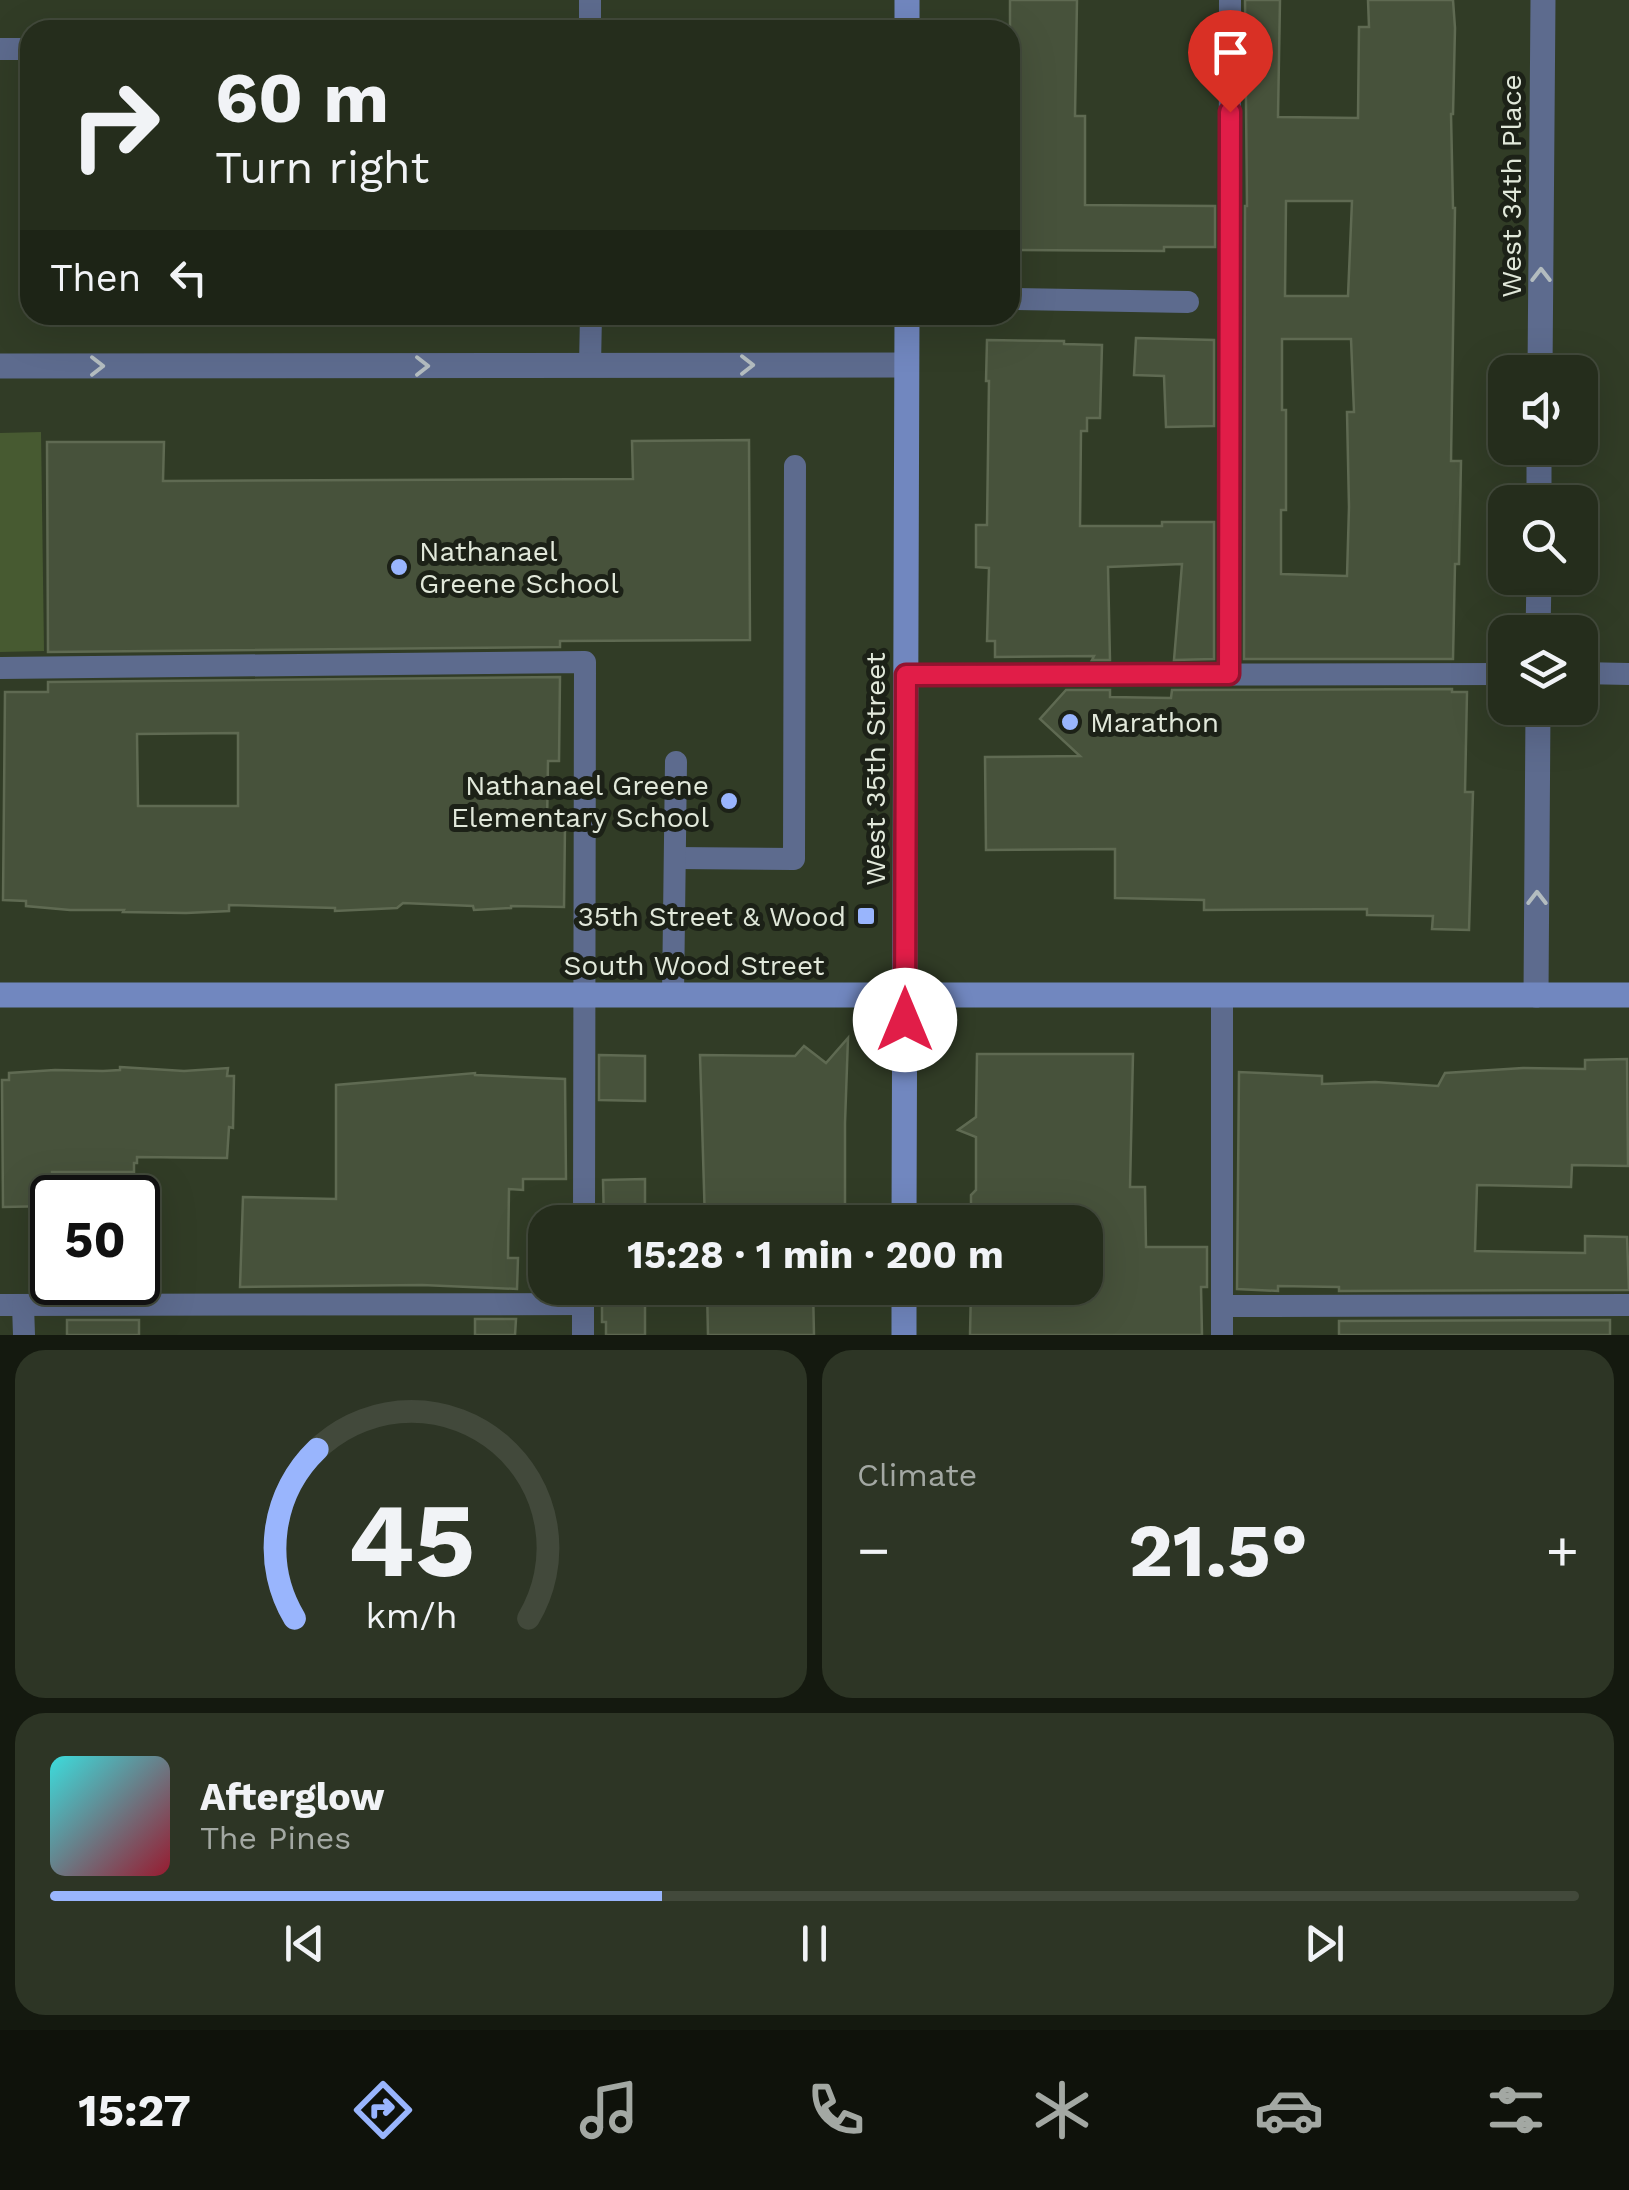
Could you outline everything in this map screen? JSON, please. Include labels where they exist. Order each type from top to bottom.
[{"type":"street","name":"West 34th Place","points":[[1540,355],[1543,0]]},
{"type":"street","name":"West 35th Street","points":[[904,1205],[907,325]]},
{"type":"street","points":[[0,366],[906,365]]},
{"type":"street","points":[[1536,995],[1538,725]]},
{"type":"street","name":"South Wood Street","points":[[0,995],[1629,995]]},
{"type":"street","points":[[904,1305],[904,1335]]},
{"type":"lane","points":[[1229,674],[1230,0]]},
{"type":"lane","points":[[1020,299],[1188,302]]},
{"type":"lane","points":[[590,325],[590,366]]},
{"type":"lane","points":[[675,858],[794,859],[795,466]]},
{"type":"lane","points":[[0,668],[585,662],[584,1205]]},
{"type":"lane","points":[[906,675],[1488,674]]},
{"type":"lane","points":[[1598,674],[1629,674]]},
{"type":"lane","points":[[673,995],[676,762]]},
{"type":"lane","points":[[1222,995],[1222,1335]]},
{"type":"lane","points":[[24,1335],[12,1305],[528,1297]]},
{"type":"lane","points":[[1222,1306],[1629,1304]]},
{"type":"lane","points":[[582,1335],[583,1305]]},
{"type":"green space","points":[[41,432],[44,651],[0,652],[0,433]]},
{"type":"building","points":[[1010,0],[1077,0],[1075,116],[1085,116],[1085,205],[1215,206],[1215,247],[1164,247],[1164,251],[1020,250],[1020,20],[1010,20]]},
{"type":"building","points":[[1245,0],[1280,0],[1278,117],[1358,118],[1359,27],[1369,27],[1368,0],[1453,0],[1451,461],[1461,461],[1453,659],[1244,659]],"holes":[[[1286,201],[1352,201],[1348,296],[1285,296]],[[1282,339],[1351,339],[1354,412],[1347,412],[1347,576],[1281,574],[1281,510],[1286,510]]]},
{"type":"building","points":[[1136,338],[1214,340],[1214,426],[1166,427],[1164,376],[1134,375]]},
{"type":"building","points":[[987,340],[1102,345],[1100,418],[1087,418],[1087,431],[1081,431],[1080,526],[1214,522],[1214,659],[1174,660],[1182,564],[1108,567],[1110,660],[1092,660],[1094,656],[995,657],[995,641],[987,641],[989,568],[976,567],[976,525],[987,525]]},
{"type":"building","name":"Nathanael Greene School","points":[[749,440],[750,640],[560,641],[560,647],[48,652],[47,442],[164,442],[163,481],[633,479],[632,441]]},
{"type":"building","points":[[560,677],[559,761],[548,761],[547,827],[565,826],[564,907],[474,910],[473,906],[403,903],[397,908],[335,911],[229,905],[229,911],[186,913],[70,910],[3,900],[5,692],[48,692],[48,682]],"holes":[[[238,733],[238,806],[138,806],[137,734]]]},
{"type":"building","points":[[1066,690],[1110,690],[1110,697],[1171,698],[1172,690],[1467,692],[1465,792],[1473,792],[1469,930],[1432,929],[1433,916],[1367,915],[1367,909],[1204,910],[1204,900],[1115,898],[1115,849],[986,850],[985,757],[1080,756],[1040,719]]},
{"type":"building","points":[[848,1038],[845,1205],[704,1205],[700,1055],[795,1056],[804,1046],[826,1063]]},
{"type":"building","points":[[977,1054],[1133,1054],[1130,1187],[1145,1187],[1146,1247],[1207,1247],[1207,1287],[1201,1287],[1202,1335],[970,1335],[971,1305],[1103,1305],[1103,1205],[971,1205],[971,1195],[976,1190],[976,1137],[958,1130],[976,1117]]},
{"type":"building","points":[[599,1055],[645,1056],[645,1101],[599,1100]]},
{"type":"building","points":[[1627,1059],[1628,1166],[1572,1165],[1571,1187],[1477,1185],[1475,1251],[1585,1253],[1585,1236],[1627,1237],[1629,1290],[1339,1291],[1339,1287],[1278,1286],[1278,1291],[1237,1289],[1239,1072],[1322,1076],[1322,1084],[1438,1086],[1445,1073],[1585,1069],[1585,1060]]},
{"type":"building","points":[[228,1068],[227,1076],[234,1076],[233,1128],[229,1127],[227,1158],[137,1157],[134,1172],[30,1175],[30,1206],[3,1207],[2,1080],[9,1080],[9,1073]]},
{"type":"building","points":[[475,1073],[565,1079],[566,1179],[523,1179],[523,1190],[509,1189],[508,1258],[518,1258],[517,1289],[422,1285],[240,1287],[243,1197],[336,1199],[336,1085]]},
{"type":"building","points":[[645,1179],[645,1205],[604,1205],[603,1180]]},
{"type":"building","points":[[602,1305],[645,1305],[645,1335],[606,1335],[606,1322],[602,1322]]},
{"type":"building","points":[[707,1305],[813,1305],[814,1335],[708,1335]]},
{"type":"building","points":[[475,1319],[516,1319],[515,1335],[475,1335]]},
{"type":"building","points":[[67,1320],[139,1320],[139,1335],[67,1335]]},
{"type":"building","points":[[1610,1320],[1610,1335],[1339,1335],[1339,1321]]},
{"type":"place","name":"Nathanael Greene School","points":[[399,567]]},
{"type":"place","name":"Marathon","points":[[1070,722]]},
{"type":"place","name":"Nathanael Greene Elementary School","points":[[729,801]]},
{"type":"place","name":"35th Street & Wood","points":[[866,916]]},
{"type":"route","points":[[905,1020],[906,675],[1229,674],[1230,112]]}]
